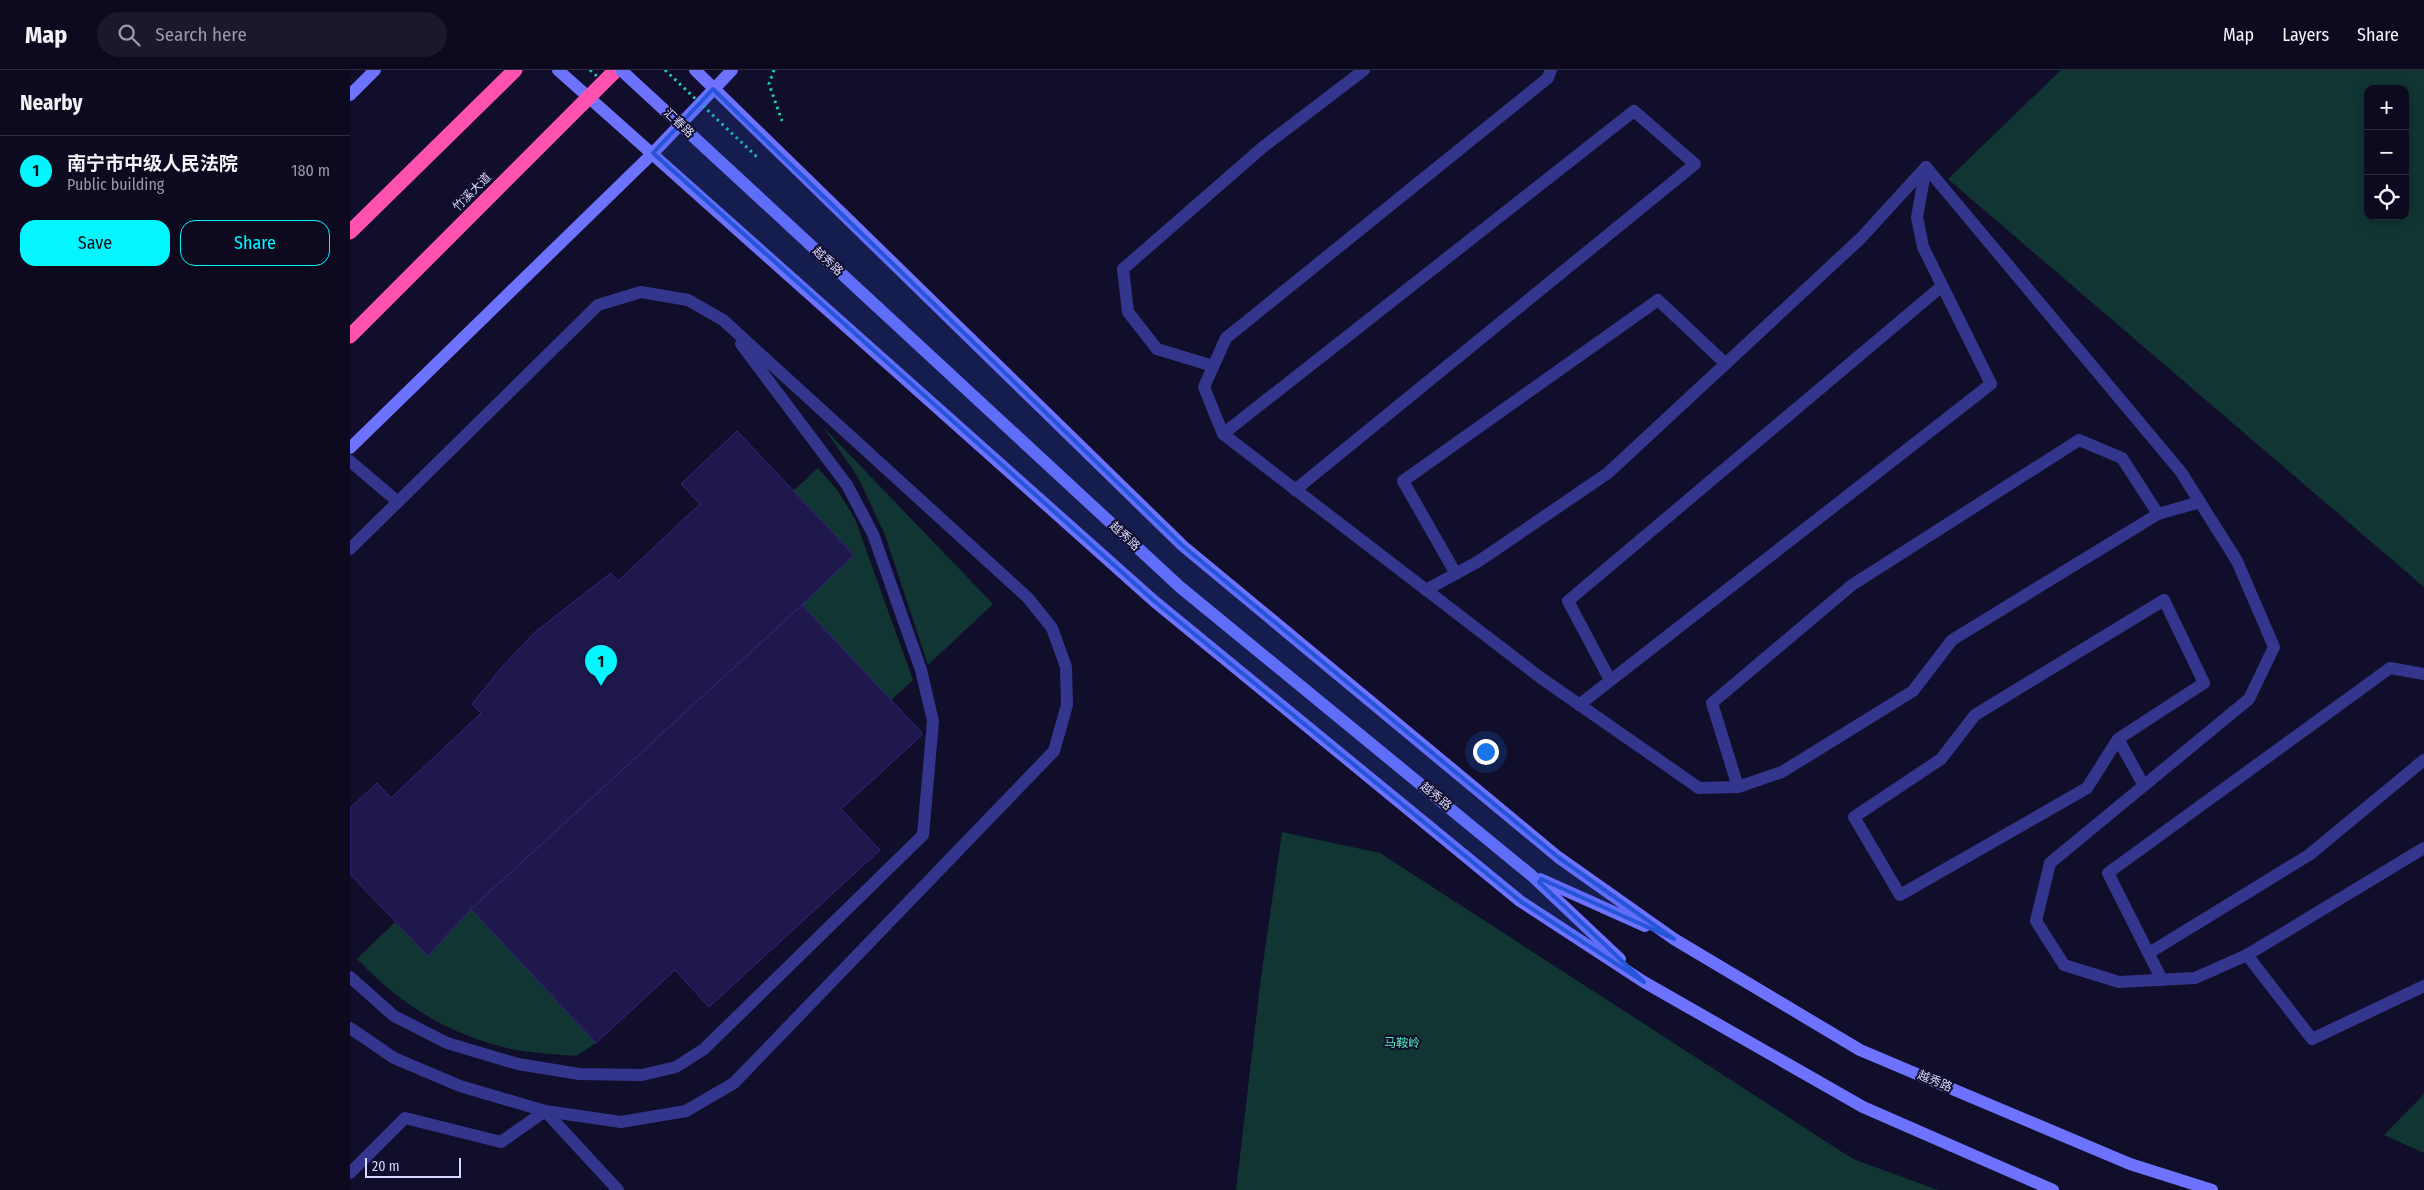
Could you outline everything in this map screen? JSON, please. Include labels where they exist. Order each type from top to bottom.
[{"type":"highway","points":[[350,232],[515,70]]},
{"type":"highway","name":"竹溪大道","points":[[350,336],[616,70]]},
{"type":"main road","points":[[350,95],[375,70]]},
{"type":"main road","points":[[558,70],[587,98],[653,153],[1154,601],[1520,901],[1644,982],[1863,1107],[2053,1190]]},
{"type":"main road","name":"汇春路","points":[[621,70],[737,177]]},
{"type":"main road","points":[[695,70],[1183,546],[1558,857],[1674,939]]},
{"type":"main road","points":[[350,448],[653,153],[732,70]]},
{"type":"main road","name":"越秀路","points":[[737,177],[1180,587],[1531,875]]},
{"type":"main road","points":[[1531,875],[1674,939]]},
{"type":"main road","points":[[1531,875],[1644,982]]},
{"type":"main road","name":"越秀路","points":[[1674,939],[1860,1050],[2130,1164],[2212,1190]]},
{"type":"street","points":[[1213,366],[1157,349],[1128,312],[1123,268],[1263,147],[1364,70]]},
{"type":"street","points":[[1551,70],[1548,78],[1226,338],[1204,387],[1223,434],[1579,705],[1699,788],[1738,787],[1782,772],[1913,691],[1952,640],[2158,514],[2200,502]]},
{"type":"street","points":[[1223,434],[1634,110],[1695,164],[1295,490]]},
{"type":"street","points":[[1579,705],[1991,384],[1923,247],[1917,217],[1926,167]]},
{"type":"street","points":[[1426,590],[1479,561],[1608,473],[1861,238],[1926,167]]},
{"type":"street","points":[[1926,167],[2181,472],[2237,561],[2274,647],[2249,699],[2143,784],[2050,863],[2036,921],[2064,965],[2119,982],[2195,978],[2247,955],[2424,848]]},
{"type":"street","points":[[1610,680],[1568,601],[1942,286]]},
{"type":"street","points":[[350,550],[598,306],[641,292],[688,300],[723,320],[1028,598],[1052,628],[1066,667],[1067,705],[1054,751],[734,1083],[686,1111],[621,1122],[546,1111],[460,1086],[394,1058],[350,1028]]},
{"type":"street","points":[[1456,574],[1403,481],[1658,300],[1726,364]]},
{"type":"street","points":[[350,977],[394,1016],[447,1043],[518,1064],[579,1074],[642,1075],[676,1067],[704,1049],[923,835],[933,721],[921,670],[873,534],[847,486],[723,320]]},
{"type":"street","points":[[1738,787],[1712,704],[1852,585],[2078,440],[2122,458],[2158,514]]},
{"type":"street","points":[[350,461],[398,502]]},
{"type":"street","points":[[2164,600],[2204,683],[2118,739],[2088,788],[1900,895],[1854,817],[1941,759],[1975,715],[2164,600]]},
{"type":"street","points":[[2162,980],[2108,873],[2390,668],[2424,674]]},
{"type":"street","points":[[2118,739],[2143,784]]},
{"type":"street","points":[[2149,953],[2309,854],[2424,760]]},
{"type":"street","points":[[2247,955],[2312,1039],[2424,986]]},
{"type":"street","points":[[350,1173],[405,1118],[501,1142],[546,1111]]},
{"type":"street","points":[[546,1111],[618,1190]]},
{"type":"path","points":[[665,70],[758,158]]},
{"type":"highlighted area","points":[[713,89],[1183,546],[1558,857],[1674,939],[1541,879],[1539,882],[1644,982],[1520,901],[1154,601],[653,153]]},
{"type":"green space","points":[[2061,70],[2424,70],[2424,587],[1948,179]]},
{"type":"green space","points":[[823,427],[993,604],[928,665],[885,535],[858,477]]},
{"type":"green space","points":[[818,468],[838,491],[855,519],[913,680],[891,700],[802,605],[854,555],[793,491]]},
{"type":"green space","name":"马鞍岭","points":[[1282,832],[1380,853],[1853,1159],[1938,1190],[1236,1190],[1261,977]]},
{"type":"green space","points":[[471,909],[596,1043],[576,1056],[524,1051],[485,1042],[425,1015],[390,990],[357,959],[395,922],[428,956]]},
{"type":"green space","points":[[2424,1094],[2424,1153],[2384,1135]]},
{"type":"building","points":[[737,431],[854,555],[471,909],[428,956],[350,874],[350,808],[377,783],[391,798],[481,713],[472,704],[502,667],[535,632],[611,573],[618,581],[700,504],[681,484]]},
{"type":"building","points":[[802,605],[923,734],[841,809],[880,850],[709,1007],[675,970],[596,1043],[471,909]]},
{"type":"place","name":"南宁市中级人民法院","points":[[601,686]]}]
